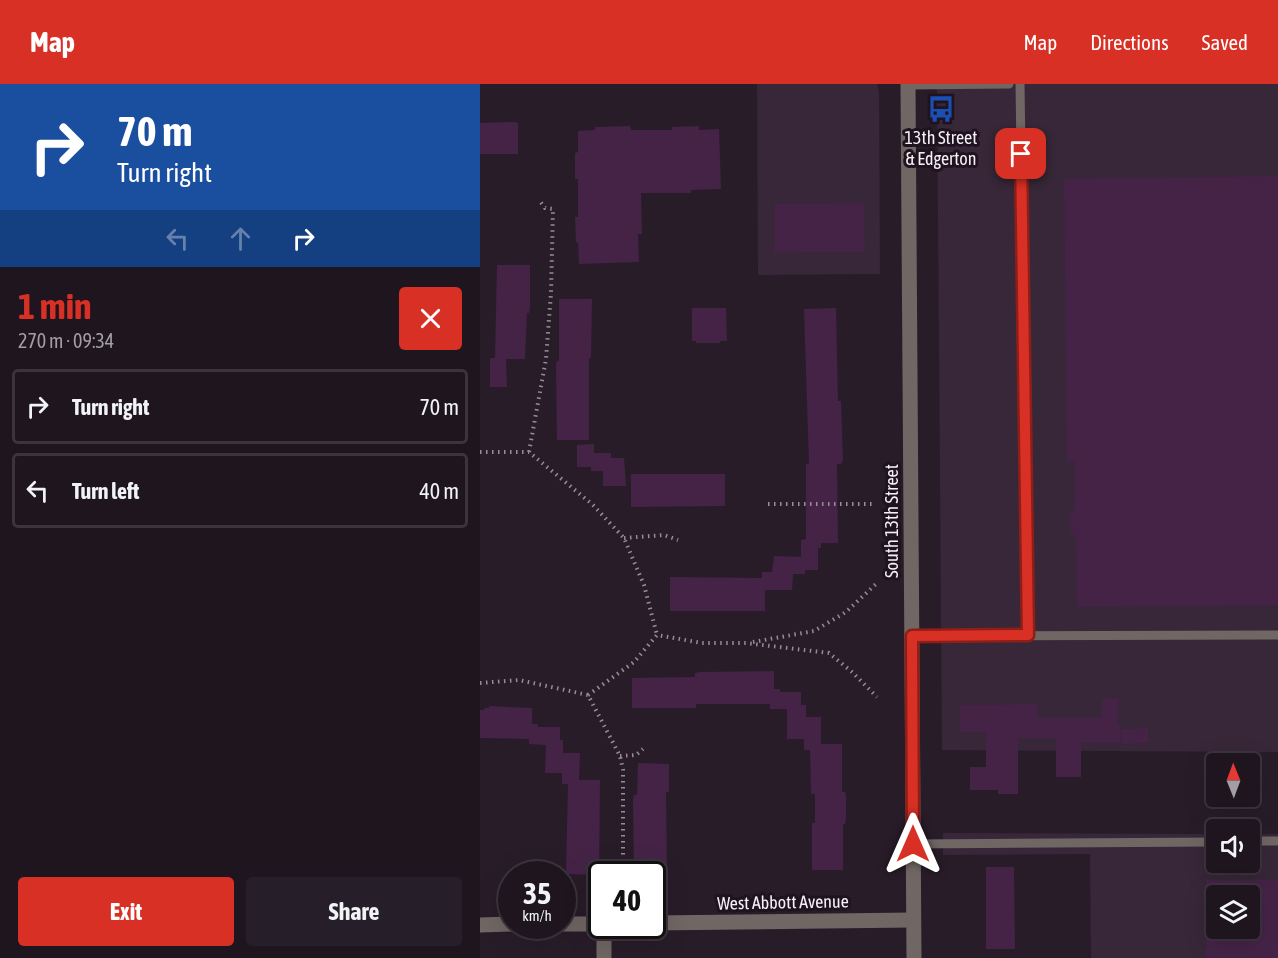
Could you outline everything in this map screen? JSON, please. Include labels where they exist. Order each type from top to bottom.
[{"type":"street","name":"South 13th Street","points":[[908,85],[914,958]]},
{"type":"street","name":"West Abbott Avenue","points":[[666,923],[913,920]]},
{"type":"street","points":[[480,925],[498,924]]},
{"type":"street","points":[[603,939],[604,958]]},
{"type":"lane","points":[[908,85],[1009,84]]},
{"type":"lane","points":[[1020,84],[1028,635]]},
{"type":"lane","points":[[912,636],[1278,635]]},
{"type":"lane","points":[[1260,842],[1278,841]]},
{"type":"lane","points":[[913,844],[1206,842]]},
{"type":"path","points":[[529,452],[546,359],[551,292],[553,209],[545,208],[539,200]]},
{"type":"path","points":[[480,452],[529,452],[593,505],[624,538],[644,585],[657,635]]},
{"type":"path","points":[[768,504],[875,504]]},
{"type":"path","points":[[624,538],[664,535],[678,540]]},
{"type":"path","points":[[746,643],[814,631],[846,612],[876,584]]},
{"type":"path","points":[[657,635],[702,643],[746,643],[829,653],[877,697]]},
{"type":"path","points":[[480,683],[519,680],[588,695],[634,662],[657,635]]},
{"type":"path","points":[[588,695],[620,756],[623,770],[623,861]]},
{"type":"path","points":[[620,756],[636,755],[643,749]]},
{"type":"shaded area","points":[[757,84],[877,84],[879,92],[880,274],[758,275]]},
{"type":"shaded area","points":[[937,84],[1278,84],[1278,752],[942,750]]},
{"type":"shaded area","points":[[943,833],[1206,834],[1206,873],[1260,873],[1260,834],[1278,834],[1278,958],[1091,958],[1090,854],[943,855]]},
{"type":"building","points":[[480,123],[518,123],[518,154],[480,154]]},
{"type":"building","points":[[630,126],[631,130],[672,130],[672,127],[699,126],[699,130],[719,129],[721,189],[691,190],[691,193],[641,193],[642,234],[638,234],[639,262],[579,264],[575,217],[578,217],[575,153],[578,152],[578,131],[595,130],[595,127]]},
{"type":"building","points":[[1278,176],[1278,605],[1077,607],[1076,535],[1071,535],[1070,511],[1075,511],[1075,461],[1067,461],[1064,179]]},
{"type":"building","points":[[864,203],[865,252],[775,253],[775,204]]},
{"type":"building","points":[[497,265],[530,265],[530,308],[527,313],[525,359],[506,359],[507,387],[490,387],[490,358],[495,358]]},
{"type":"building","points":[[559,299],[592,299],[589,440],[557,440],[556,365],[559,361]]},
{"type":"building","points":[[692,308],[726,308],[727,341],[696,343],[692,341]]},
{"type":"building","points":[[836,308],[838,401],[841,401],[843,460],[841,464],[837,464],[838,543],[821,543],[821,548],[818,548],[818,570],[805,570],[805,574],[793,574],[792,590],[765,590],[765,611],[670,611],[670,577],[762,578],[762,572],[772,572],[774,556],[801,557],[801,540],[806,539],[806,464],[809,464],[804,309]]},
{"type":"building","points":[[594,444],[594,453],[611,453],[611,458],[624,458],[626,486],[603,486],[603,471],[591,471],[591,467],[577,467],[577,445]]},
{"type":"building","points":[[631,474],[725,474],[725,506],[631,507]]},
{"type":"building","points":[[774,671],[774,689],[780,689],[780,692],[801,692],[801,705],[806,705],[806,717],[821,717],[821,744],[842,744],[842,792],[845,792],[846,796],[846,819],[843,824],[843,870],[812,870],[812,823],[815,823],[815,794],[811,794],[810,750],[804,750],[804,739],[787,739],[787,709],[770,709],[770,704],[696,704],[696,708],[632,708],[632,678],[695,677],[695,673],[699,672]]},
{"type":"building","points":[[1102,698],[1119,699],[1117,725],[1120,725],[1120,743],[1081,743],[1081,777],[1056,777],[1056,738],[1018,738],[1018,794],[998,794],[998,790],[970,790],[970,767],[986,767],[986,732],[960,732],[960,705],[1037,704],[1038,718],[1101,718]]},
{"type":"building","points":[[489,706],[532,708],[532,724],[538,724],[538,727],[560,727],[563,753],[580,753],[579,780],[600,780],[599,861],[588,861],[588,875],[576,874],[576,861],[566,861],[568,784],[562,784],[562,773],[545,773],[546,745],[529,744],[529,739],[480,738],[480,710],[489,708]]},
{"type":"building","points":[[1148,728],[1149,743],[1122,744],[1121,729]]},
{"type":"building","points":[[638,763],[669,764],[669,792],[666,792],[667,873],[666,861],[634,861],[633,800],[634,795],[637,795]]},
{"type":"building","points":[[986,867],[1014,867],[1015,949],[986,949]]},
{"type":"building","points":[[1206,880],[1278,880],[1278,958],[1206,958],[1206,939],[1260,939],[1260,885],[1206,885]]},
{"type":"place","name":"13th Street & Edgerton","points":[[941,109]]},
{"type":"route","points":[[913,844],[912,636],[1028,635],[1021,154]]}]
